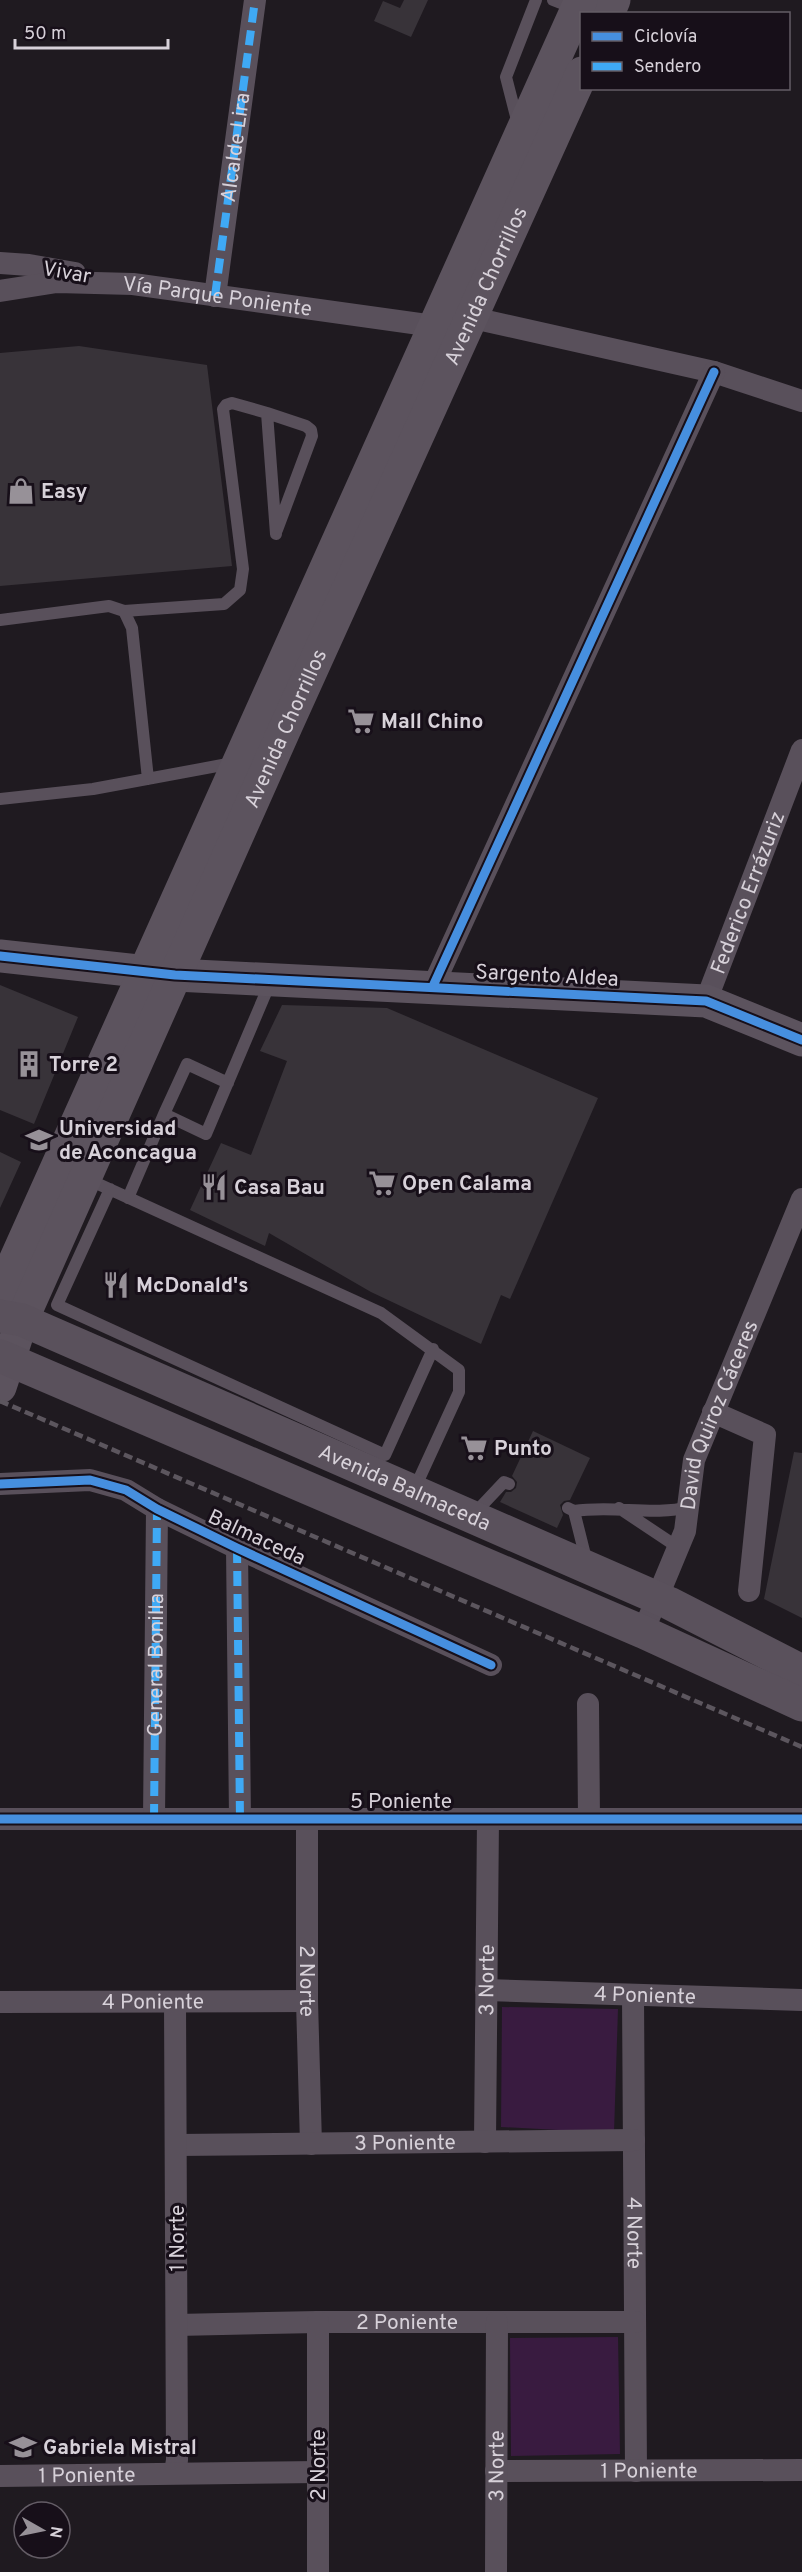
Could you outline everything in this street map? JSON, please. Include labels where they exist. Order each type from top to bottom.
[{"type":"main road","name":"Avenida Chorrillos","points":[[3,1367],[11,1318],[97,1184],[160,973],[239,762],[316,626],[434,327],[580,6],[614,0]]},
{"type":"main road","name":"Avenida Chorrillos","points":[[160,973],[316,626],[472,318],[580,77]]},
{"type":"main road","name":"Sargento Aldea","points":[[0,956],[160,973],[706,1001],[802,1040]]},
{"type":"main road","points":[[0,1294],[160,973]]},
{"type":"main road","name":"Avenida Balmaceda","points":[[11,1318],[656,1598],[802,1671]]},
{"type":"main road","name":"Avenida Balmaceda","points":[[3,1367],[643,1632],[802,1706]]},
{"type":"street","name":"Alcalde Lira","points":[[215,296],[255,0]]},
{"type":"street","name":"Vivar","points":[[0,263],[29,265],[133,284]]},
{"type":"street","name":"Vía Parque Poniente","points":[[0,291],[57,282],[133,284],[434,327]]},
{"type":"street","points":[[472,318],[714,372],[802,401]]},
{"type":"street","points":[[433,986],[714,372]]},
{"type":"street","name":"Federico Errázuriz","points":[[706,1001],[802,750]]},
{"type":"street","name":"David Quiroz Cáceres","points":[[643,1632],[685,1531],[690,1507],[694,1460],[802,1199]]},
{"type":"street","points":[[712,1412],[765,1435],[748,1591]]},
{"type":"street","name":"Balmaceda","points":[[0,1484],[90,1480],[126,1490],[157,1509],[237,1548],[491,1665]]},
{"type":"street","name":"General Bonilla","points":[[154,1819],[157,1509]]},
{"type":"street","points":[[237,1548],[240,1819]]},
{"type":"street","points":[[588,1704],[589,1820]]},
{"type":"street","name":"5 Poniente","points":[[0,1819],[802,1820]]},
{"type":"street","name":"2 Norte","points":[[307,1819],[307,2001],[311,2144]]},
{"type":"street","name":"3 Norte","points":[[485,2142],[488,1819]]},
{"type":"street","name":"4 Poniente","points":[[486,1990],[802,2000]]},
{"type":"street","name":"4 Norte","points":[[633,1995],[636,2471]]},
{"type":"street","name":"4 Poniente","points":[[0,2002],[307,2001]]},
{"type":"street","name":"1 Norte","points":[[175,2473],[177,2460],[176,2002]]},
{"type":"street","name":"3 Poniente","points":[[177,2145],[634,2140]]},
{"type":"street","name":"2 Norte","points":[[318,2322],[318,2572]]},
{"type":"street","name":"2 Poniente","points":[[177,2325],[318,2322],[635,2322]]},
{"type":"street","name":"3 Norte","points":[[496,2572],[497,2322]]},
{"type":"street","name":"1 Poniente","points":[[496,2471],[802,2470]]},
{"type":"street","name":"1 Poniente","points":[[0,2476],[318,2472]]},
{"type":"lane","points":[[521,135],[507,77],[536,0]]},
{"type":"lane","points":[[0,620],[109,606],[124,611],[224,604],[240,590],[243,570],[224,409],[226,405],[232,403],[267,413],[306,426],[311,430],[312,436],[276,534],[267,413]]},
{"type":"lane","points":[[124,611],[132,628],[148,779]]},
{"type":"lane","points":[[0,799],[93,789],[239,762]]},
{"type":"lane","points":[[164,1114],[206,1134],[272,979]]},
{"type":"lane","points":[[128,1198],[188,1064],[228,1083]]},
{"type":"lane","points":[[413,1491],[459,1392],[459,1370],[433,1349],[381,1313],[97,1184],[57,1305],[385,1455],[433,1349]]},
{"type":"lane","points":[[471,1517],[504,1482],[509,1484]]},
{"type":"lane","points":[[588,1568],[570,1509],[665,1510],[690,1507]]},
{"type":"lane","points":[[618,1508],[679,1548]]},
{"type":"shaded area","points":[[502,2007],[618,2009],[614,2133],[501,2127]]},
{"type":"shaded area","points":[[618,2337],[620,2454],[511,2456],[510,2338]]},
{"type":"building","points":[[404,0],[428,0],[411,37],[374,21],[383,1],[400,8]]},
{"type":"building","points":[[79,346],[207,365],[232,566],[0,586],[0,353]]},
{"type":"building","name":"Torre 2","points":[[0,985],[78,1017],[34,1124],[0,1110]]},
{"type":"building","name":"Open Calama","points":[[282,1005],[387,1008],[598,1098],[510,1299],[501,1295],[481,1344],[371,1292],[269,1233],[265,1246],[190,1210],[221,1143],[251,1155],[287,1061],[260,1051]]},
{"type":"building","points":[[0,1152],[21,1162],[0,1208]]},
{"type":"building","points":[[533,1431],[590,1458],[570,1500],[560,1505],[563,1515],[557,1528],[500,1502],[506,1492],[511,1492],[516,1488],[517,1482],[512,1476]]},
{"type":"building","points":[[794,1452],[802,1453],[802,1618],[764,1599]]},
{"type":"railway","points":[[0,1401],[802,1747]]},
{"type":"marked path","points":[[215,296],[255,0]]},
{"type":"marked path","points":[[154,1819],[157,1509]]},
{"type":"marked path","points":[[237,1548],[240,1819]]},
{"type":"cycle path","points":[[433,986],[714,372]]},
{"type":"cycle path","points":[[0,956],[175,975],[706,1001],[802,1040]]},
{"type":"cycle path","points":[[0,1484],[90,1480],[126,1490],[157,1509],[237,1548],[491,1665]]},
{"type":"cycle path","points":[[0,1819],[802,1819]]},
{"type":"place","name":"Easy","points":[[21,491]]},
{"type":"place","name":"Mall Chino","points":[[361,721]]},
{"type":"place","name":"Torre 2","points":[[29,1064]]},
{"type":"place","name":"Universidad de Aconcagua","points":[[39,1140]]},
{"type":"place","name":"Open Calama","points":[[382,1183]]},
{"type":"place","name":"Casa Bau","points":[[214,1187]]},
{"type":"place","name":"McDonald's","points":[[116,1285]]},
{"type":"place","name":"Punto","points":[[474,1448]]},
{"type":"place","name":"Gabriela Mistral","points":[[23,2447]]}]
